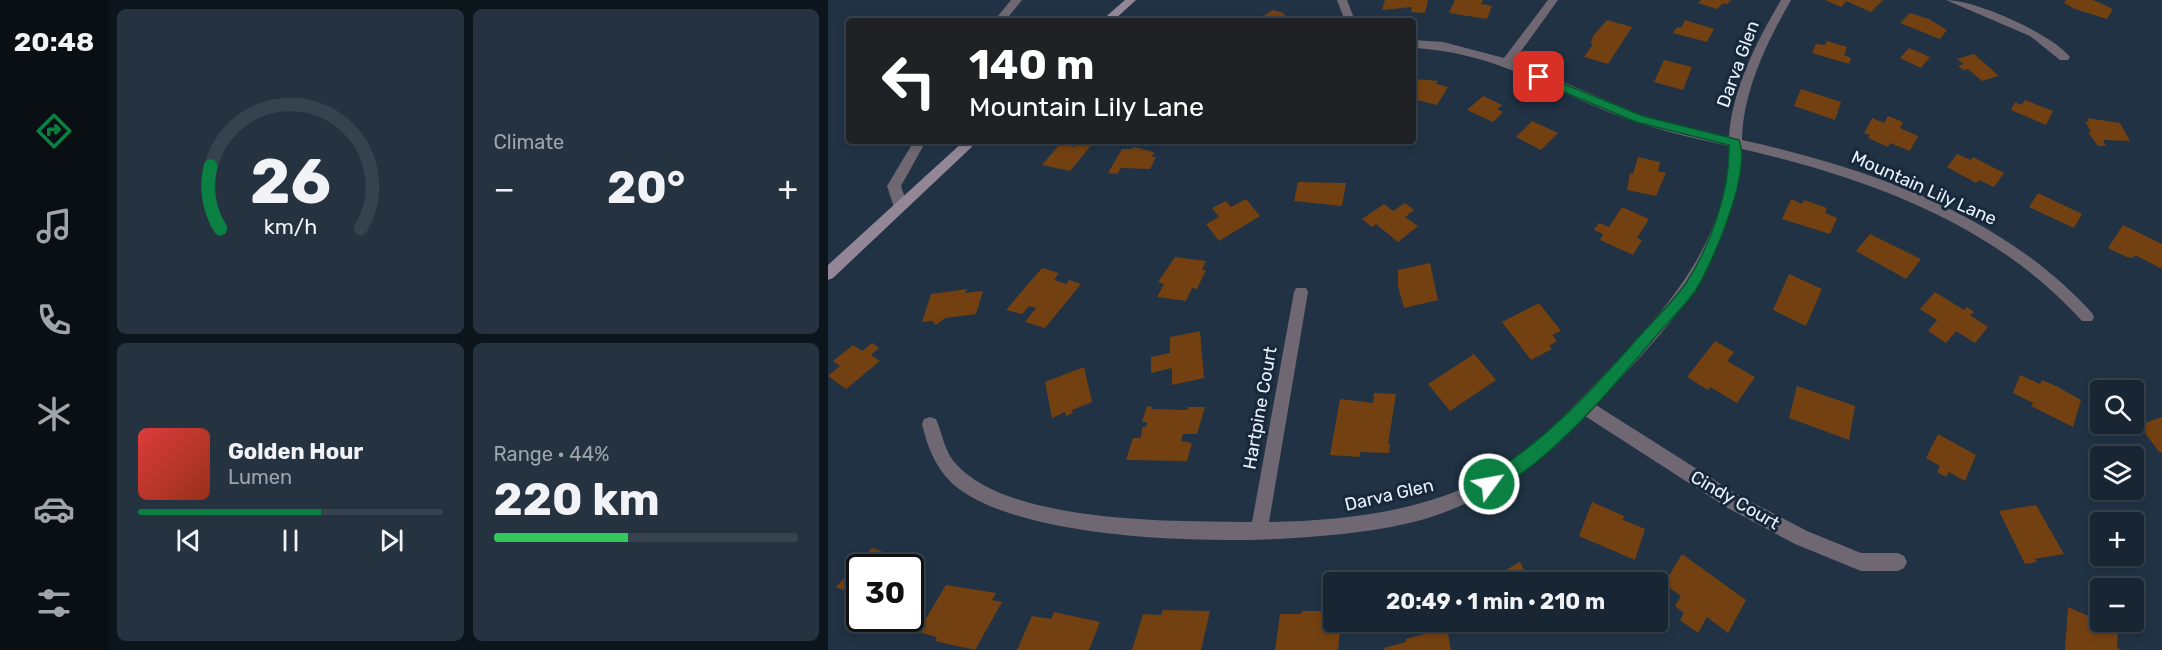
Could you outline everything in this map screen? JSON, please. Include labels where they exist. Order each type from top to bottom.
[{"type":"main road","points":[[1110,18],[1131,0]]},
{"type":"main road","points":[[828,274],[969,144]]},
{"type":"street","points":[[1002,18],[1017,0]]},
{"type":"street","points":[[1342,0],[1349,18]]},
{"type":"street","points":[[1507,62],[1553,0]]},
{"type":"street","name":"Darva Glen","points":[[930,424],[936,449],[950,471],[967,486],[993,499],[1050,515],[1105,524],[1259,531],[1329,529],[1389,519],[1445,502],[1489,484],[1524,462],[1583,406],[1690,288],[1707,258],[1726,205],[1735,164],[1737,121],[1758,54],[1786,0]]},
{"type":"street","points":[[1951,0],[2026,30],[2064,57]]},
{"type":"street","name":"Mountain Lily Lane","points":[[1416,44],[1450,46],[1480,52],[1507,62],[1554,85],[1640,119],[1851,174],[1917,201],[1998,241],[2028,259],[2055,281],[2087,317]]},
{"type":"street","points":[[901,207],[894,186],[918,144]]},
{"type":"street","name":"Hartpine Court","points":[[1259,531],[1301,292]]},
{"type":"street","name":"Cindy Court","points":[[1583,406],[1732,501],[1801,537],[1861,562],[1898,562]]},
{"type":"building","points":[[1385,0],[1428,0],[1425,13],[1411,12],[1412,7],[1382,10]]},
{"type":"building","points":[[1455,0],[1483,0],[1481,4],[1492,6],[1487,19],[1449,13]]},
{"type":"building","points":[[1701,0],[1731,0],[1727,4],[1723,3],[1717,9],[1698,3]]},
{"type":"building","points":[[1825,0],[1883,0],[1871,12],[1846,1],[1841,7]]},
{"type":"building","points":[[2066,0],[2093,0],[2113,9],[2107,19],[2075,9],[2064,3]]},
{"type":"building","points":[[1273,10],[1283,13],[1287,18],[1260,18]]},
{"type":"building","points":[[1910,13],[1929,19],[1947,30],[1940,39],[1900,23]]},
{"type":"building","points":[[1607,20],[1632,27],[1608,64],[1584,57],[1593,44],[1591,43],[1593,36]]},
{"type":"building","points":[[1685,20],[1714,29],[1707,42],[1673,33],[1677,27],[1681,28]]},
{"type":"building","points":[[1827,41],[1847,47],[1844,55],[1851,58],[1849,64],[1812,53],[1816,44],[1825,45]]},
{"type":"building","points":[[1909,48],[1930,57],[1921,68],[1900,58]]},
{"type":"building","points":[[1974,54],[1999,76],[1982,81],[1968,69],[1963,70],[1958,66],[1964,64],[1957,59]]},
{"type":"building","points":[[1664,60],[1692,67],[1683,90],[1654,82]]},
{"type":"building","points":[[1416,79],[1438,81],[1436,84],[1448,87],[1437,105],[1416,100]]},
{"type":"building","points":[[1801,89],[1841,102],[1835,120],[1794,106]]},
{"type":"building","points":[[1483,96],[1502,105],[1497,109],[1503,112],[1493,122],[1467,110]]},
{"type":"building","points":[[2025,100],[2053,111],[2046,125],[2011,110],[2015,102],[2022,105]]},
{"type":"building","points":[[1888,116],[1903,122],[1900,128],[1918,136],[1910,151],[1890,143],[1888,147],[1868,138],[1870,135],[1864,133],[1872,118],[1884,123]]},
{"type":"building","points":[[2087,118],[2120,123],[2130,141],[2103,140],[2106,146],[2098,146],[2088,132],[2091,132],[2085,121],[2089,122]]},
{"type":"building","points":[[1532,121],[1558,133],[1541,150],[1516,137]]},
{"type":"building","points":[[1060,144],[1075,147],[1078,144],[1092,144],[1070,171],[1042,165]]},
{"type":"building","points":[[1134,147],[1154,152],[1152,157],[1156,157],[1150,169],[1121,168],[1117,174],[1108,173],[1122,149]]},
{"type":"building","points":[[1957,154],[1971,160],[1973,157],[2004,173],[1994,187],[1979,180],[1976,183],[1947,167]]},
{"type":"building","points":[[1638,157],[1660,162],[1658,171],[1666,173],[1656,196],[1627,190],[1630,173],[1633,174]]},
{"type":"building","points":[[1298,182],[1346,183],[1342,206],[1294,201]]},
{"type":"building","points":[[2038,193],[2082,214],[2074,228],[2029,207]]},
{"type":"building","points":[[1246,199],[1260,216],[1219,241],[1206,224],[1219,217],[1212,208],[1226,201],[1231,207]]},
{"type":"building","points":[[1791,199],[1802,204],[1804,200],[1827,208],[1825,213],[1837,218],[1830,234],[1782,219]]},
{"type":"building","points":[[1405,203],[1414,210],[1405,217],[1418,226],[1398,242],[1376,224],[1372,227],[1362,219],[1384,204],[1393,211]]},
{"type":"building","points":[[1622,207],[1649,219],[1637,238],[1642,240],[1633,255],[1600,240],[1603,234],[1594,230],[1599,223],[1609,227]]},
{"type":"building","points":[[2123,225],[2162,244],[2162,269],[2135,255],[2133,258],[2127,257],[2108,248]]},
{"type":"building","points":[[1870,234],[1921,259],[1906,279],[1856,251]]},
{"type":"building","points":[[1175,257],[1206,261],[1202,270],[1206,270],[1197,289],[1192,288],[1186,301],[1157,297],[1164,284],[1158,282]]},
{"type":"building","points":[[1430,263],[1438,300],[1404,308],[1398,286],[1398,270]]},
{"type":"building","points":[[1042,268],[1059,273],[1054,280],[1066,284],[1069,280],[1081,284],[1045,328],[1025,322],[1036,308],[1029,306],[1022,314],[1006,310]]},
{"type":"building","points":[[1789,274],[1822,289],[1806,326],[1773,310]]},
{"type":"building","points":[[967,289],[965,293],[983,291],[976,314],[945,318],[936,325],[932,321],[922,322],[931,294]]},
{"type":"building","points":[[1935,292],[1964,310],[1967,307],[1974,312],[1970,315],[1988,327],[1975,343],[1956,331],[1946,343],[1928,331],[1937,320],[1920,309]]},
{"type":"building","points":[[1539,303],[1561,331],[1552,335],[1557,341],[1549,346],[1552,349],[1531,360],[1502,322]]},
{"type":"building","points":[[1200,331],[1204,378],[1172,385],[1172,368],[1151,373],[1151,357],[1170,353],[1170,337]]},
{"type":"building","points":[[1715,341],[1734,352],[1727,361],[1755,377],[1737,403],[1710,387],[1708,390],[1687,377]]},
{"type":"building","points":[[872,343],[879,348],[871,355],[880,361],[846,389],[828,376],[840,366],[833,361],[853,345],[862,351]]},
{"type":"building","points":[[1474,354],[1496,380],[1450,411],[1428,384]]},
{"type":"building","points":[[1084,367],[1092,402],[1072,410],[1073,413],[1066,416],[1065,412],[1052,418],[1045,382]]},
{"type":"building","points":[[2020,375],[2040,384],[2042,380],[2081,400],[2073,427],[2031,406],[2033,403],[2013,393]]},
{"type":"building","points":[[1797,386],[1855,406],[1849,440],[1789,418]]},
{"type":"building","points":[[1374,393],[1396,394],[1388,444],[1390,444],[1389,453],[1360,452],[1360,457],[1330,455],[1340,399],[1373,403]]},
{"type":"building","points":[[1147,406],[1153,407],[1152,409],[1187,410],[1188,407],[1205,407],[1197,434],[1183,434],[1181,441],[1192,443],[1187,461],[1126,460],[1133,438],[1141,438],[1142,427],[1146,427],[1147,422],[1142,422]]},
{"type":"building","points":[[2162,417],[2162,452],[2160,453],[2144,432],[2144,423]]},
{"type":"building","points":[[1938,434],[1976,455],[1965,481],[1949,472],[1946,477],[1937,472],[1940,466],[1926,458]]},
{"type":"building","points":[[1592,502],[1624,516],[1623,520],[1645,529],[1635,560],[1579,536]]},
{"type":"building","points":[[2036,505],[2064,554],[2034,559],[2037,562],[2025,564],[1999,511]]},
{"type":"building","points":[[872,548],[889,554],[866,554]]},
{"type":"building","points":[[1682,554],[1746,600],[1728,633],[1707,617],[1698,633],[1680,620],[1684,613],[1675,606],[1681,596],[1668,587],[1668,577]]},
{"type":"building","points":[[1520,562],[1525,572],[1502,572]]},
{"type":"building","points":[[846,576],[846,591],[836,587]]},
{"type":"building","points":[[946,585],[996,593],[992,600],[1002,602],[975,650],[935,641],[937,637],[918,632],[924,632],[924,622]]},
{"type":"building","points":[[2068,607],[2090,617],[2090,632],[2118,632],[2117,648],[2122,650],[2065,650]]},
{"type":"building","points":[[1163,610],[1210,611],[1201,650],[1132,650],[1143,614],[1161,615]]},
{"type":"building","points":[[1302,611],[1323,611],[1323,632],[1340,632],[1338,650],[1275,650],[1280,614],[1301,614]]},
{"type":"building","points":[[1054,612],[1100,622],[1089,650],[1017,650],[1032,616],[1051,619]]},
{"type":"building","points":[[1432,632],[1448,632],[1451,650],[1385,650],[1384,648],[1406,642],[1406,639]]},
{"type":"route","points":[[1489,484],[1524,462],[1549,441],[1618,370],[1690,288],[1707,258],[1726,205],[1735,164],[1735,142],[1640,119],[1539,77]]}]
